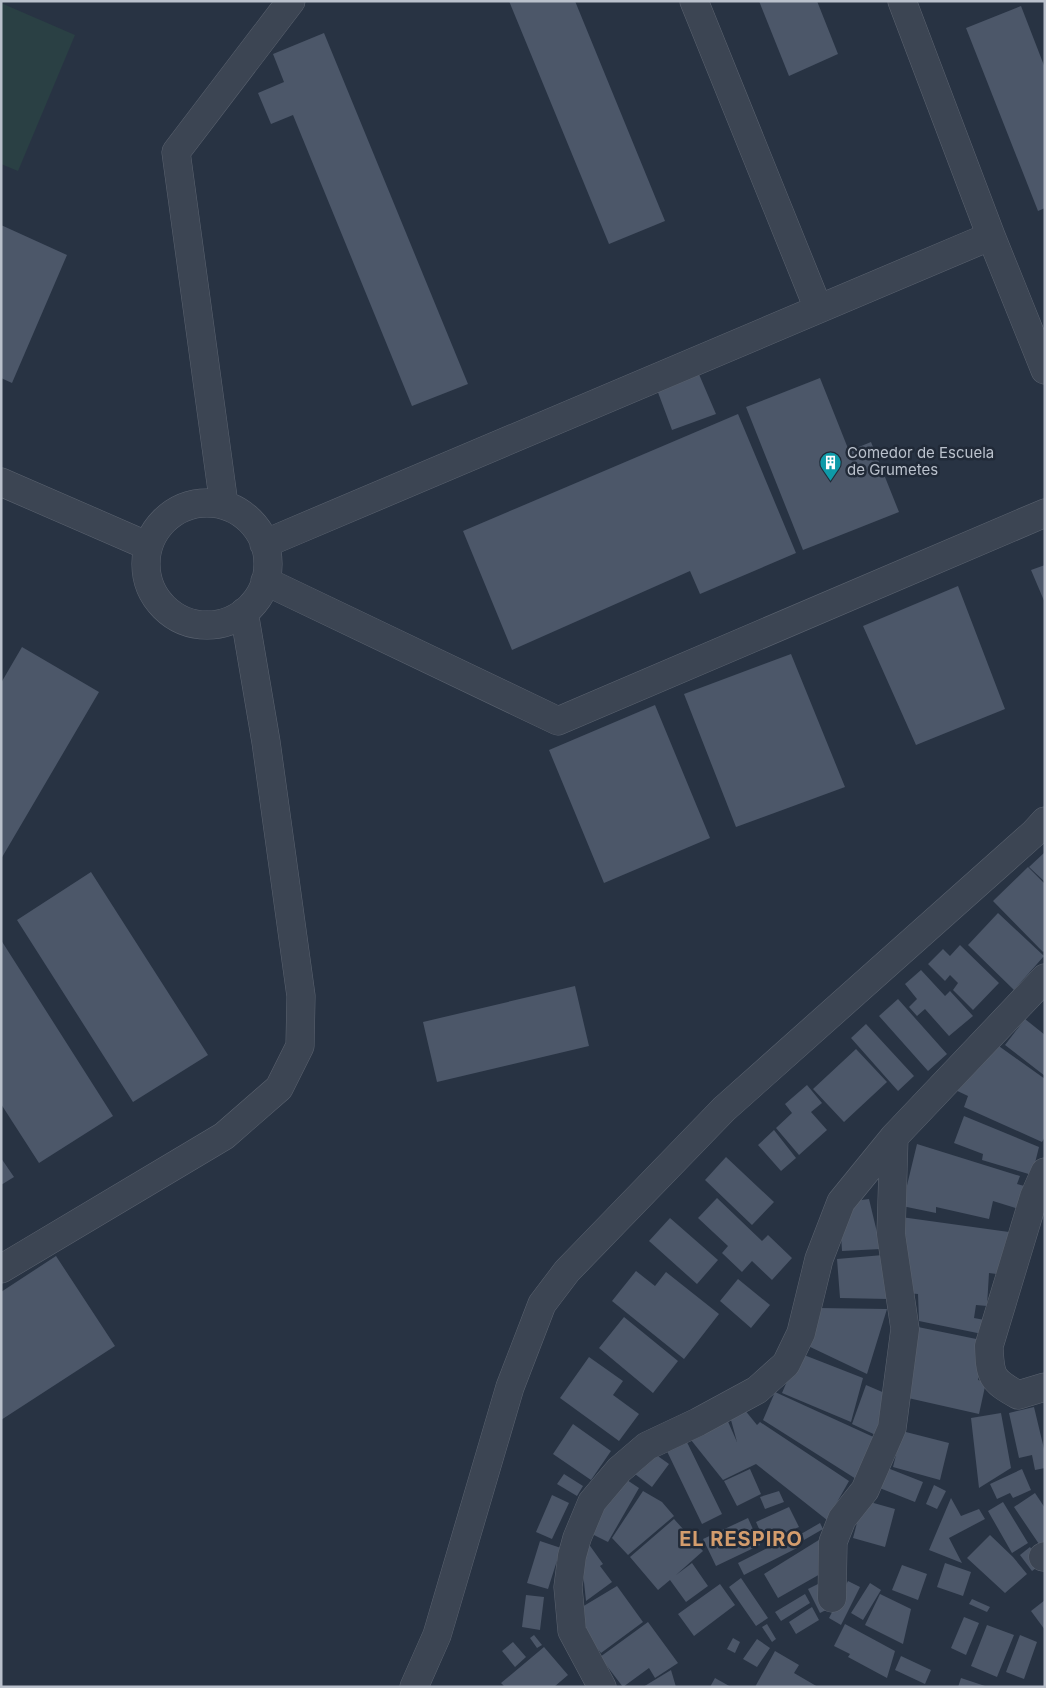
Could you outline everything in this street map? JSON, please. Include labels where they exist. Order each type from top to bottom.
[{"type":"street","points":[[224,505],[176,152],[291,1]]},
{"type":"street","points":[[694,1],[818,308]]},
{"type":"street","points":[[902,1],[991,236],[1045,370]]},
{"type":"street","points":[[264,544],[991,236]]},
{"type":"street","points":[[1,482],[148,546]]},
{"type":"street","points":[[205,502],[224,505],[241,513],[255,526],[264,544],[268,562],[265,581],[257,598],[244,612],[227,621],[208,625],[189,622],[172,614],[158,601],[149,584],[146,565],[148,546],[156,529],[169,515],[186,506],[205,502]]},
{"type":"street","points":[[265,581],[558,721],[1045,513]]},
{"type":"street","points":[[1,1269],[224,1136],[279,1088],[300,1046],[301,996],[266,742],[244,612]]},
{"type":"street","points":[[414,1687],[437,1635],[510,1388],[542,1304],[567,1271],[724,1109],[1034,833],[1045,821]]},
{"type":"street","points":[[602,1687],[572,1631],[568,1587],[572,1556],[577,1538],[592,1502],[619,1470],[647,1446],[698,1422],[756,1390],[786,1364],[801,1333],[819,1259],[841,1202],[894,1137],[1045,978]]},
{"type":"street","points":[[832,1598],[833,1542],[842,1519],[865,1490],[892,1428],[903,1347],[905,1329],[891,1234],[894,1137]]},
{"type":"street","points":[[1045,1172],[1034,1197],[989,1346],[989,1368],[999,1384],[1018,1395],[1045,1388]]},
{"type":"green space","points":[[1,3],[75,35],[18,171],[1,164]]},
{"type":"building","points":[[509,1],[575,1],[665,221],[609,244]]},
{"type":"building","points":[[759,1],[817,1],[838,54],[789,76]]},
{"type":"building","points":[[1021,6],[1045,68],[1045,208],[1038,211],[966,28]]},
{"type":"building","points":[[324,33],[468,384],[412,406],[293,115],[271,124],[258,93],[284,82],[273,54]]},
{"type":"building","points":[[1,225],[67,255],[12,383],[1,378]]},
{"type":"building","points":[[698,372],[716,414],[672,430],[656,387]]},
{"type":"building","name":"Comedor de Escuela de Grumetes","points":[[820,378],[849,451],[871,442],[899,512],[803,550],[746,407]]},
{"type":"building","points":[[738,414],[796,553],[700,594],[690,571],[512,650],[463,531]]},
{"type":"building","points":[[1045,565],[1045,603],[1031,570]]},
{"type":"building","points":[[958,586],[1005,709],[916,745],[863,626]]},
{"type":"building","points":[[22,647],[99,692],[1,859],[1,683]]},
{"type":"building","points":[[791,654],[845,787],[736,827],[684,694]]},
{"type":"building","points":[[655,705],[710,838],[604,883],[549,750]]},
{"type":"building","points":[[1045,852],[1045,882],[1029,867]]},
{"type":"building","points":[[1028,867],[1045,884],[1045,950],[1043,952],[993,901]]},
{"type":"building","points":[[91,872],[208,1055],[133,1102],[17,920]]},
{"type":"building","points":[[998,913],[1044,956],[1014,990],[968,945]]},
{"type":"building","points":[[1,940],[113,1116],[39,1163],[1,1104]]},
{"type":"building","points":[[960,945],[999,983],[973,1010],[953,990],[958,983],[950,975],[945,981],[928,964],[943,949],[950,956]]},
{"type":"building","points":[[921,970],[945,996],[950,991],[973,1016],[949,1036],[925,1009],[917,1016],[909,1007],[917,999],[905,984]]},
{"type":"building","points":[[575,986],[589,1046],[437,1082],[423,1022]]},
{"type":"building","points":[[898,999],[947,1054],[928,1071],[879,1016]]},
{"type":"building","points":[[1025,1019],[1045,1035],[1045,1076],[1005,1045]]},
{"type":"building","points":[[866,1024],[914,1076],[898,1091],[851,1038]]},
{"type":"building","points":[[989,1039],[1045,1079],[1045,1137],[1042,1142],[964,1107],[968,1096],[949,1087]]},
{"type":"building","points":[[856,1049],[887,1082],[844,1122],[813,1089]]},
{"type":"building","points":[[807,1085],[822,1103],[811,1112],[827,1130],[799,1155],[776,1128],[792,1113],[785,1104]]},
{"type":"building","points":[[964,1116],[1039,1147],[1032,1175],[982,1160],[983,1154],[954,1143]]},
{"type":"building","points":[[774,1130],[796,1158],[781,1171],[758,1145]]},
{"type":"building","points":[[917,1144],[1020,1176],[1017,1184],[1028,1187],[1022,1210],[993,1201],[989,1219],[936,1207],[936,1213],[902,1206]]},
{"type":"building","points":[[726,1157],[774,1202],[752,1225],[705,1180]]},
{"type":"building","points":[[1,1158],[14,1177],[1,1185]]},
{"type":"building","points":[[717,1198],[762,1241],[768,1235],[792,1258],[772,1280],[752,1261],[742,1272],[722,1253],[728,1246],[698,1218]]},
{"type":"building","points":[[869,1199],[881,1249],[842,1251],[840,1217],[847,1202]]},
{"type":"building","points":[[901,1217],[1009,1232],[1004,1275],[989,1273],[987,1306],[976,1305],[974,1318],[990,1321],[987,1335],[919,1321],[918,1294],[907,1293]]},
{"type":"building","points":[[670,1218],[718,1260],[697,1284],[649,1241]]},
{"type":"building","points":[[883,1255],[888,1299],[840,1298],[837,1259]]},
{"type":"building","points":[[56,1256],[115,1346],[1,1420],[1,1292]]},
{"type":"building","points":[[636,1271],[655,1286],[666,1272],[719,1314],[684,1359],[612,1301]]},
{"type":"building","points":[[738,1279],[770,1305],[751,1328],[720,1301]]},
{"type":"building","points":[[818,1308],[887,1309],[867,1374],[806,1345]]},
{"type":"building","points":[[624,1317],[678,1361],[653,1393],[599,1348]]},
{"type":"building","points":[[918,1327],[986,1341],[978,1380],[986,1382],[979,1414],[908,1398]]},
{"type":"building","points":[[799,1353],[863,1378],[851,1422],[782,1393]]},
{"type":"building","points":[[589,1357],[623,1381],[613,1395],[639,1414],[619,1441],[560,1398]]},
{"type":"building","points":[[866,1385],[894,1397],[882,1438],[852,1424]]},
{"type":"building","points":[[775,1392],[880,1440],[864,1484],[763,1420]]},
{"type":"building","points":[[1034,1407],[1045,1453],[1045,1468],[1035,1470],[1032,1455],[1019,1458],[1009,1413]]},
{"type":"building","points":[[744,1409],[757,1425],[760,1422],[849,1481],[827,1520],[756,1464],[723,1480],[691,1440],[726,1417],[737,1442],[731,1420]]},
{"type":"building","points":[[1001,1413],[1011,1468],[979,1488],[971,1418]]},
{"type":"building","points":[[573,1424],[611,1451],[591,1480],[553,1454]]},
{"type":"building","points":[[902,1431],[949,1443],[940,1480],[893,1467]]},
{"type":"building","points":[[683,1434],[722,1514],[702,1524],[663,1443]]},
{"type":"building","points":[[648,1449],[669,1464],[652,1487],[631,1471]]},
{"type":"building","points":[[885,1467],[923,1482],[915,1502],[877,1487]]},
{"type":"building","points":[[750,1469],[761,1494],[737,1506],[724,1481]]},
{"type":"building","points":[[1022,1469],[1031,1490],[1013,1498],[1010,1493],[997,1499],[990,1484]]},
{"type":"building","points":[[564,1474],[583,1486],[577,1496],[557,1484]]},
{"type":"building","points":[[618,1474],[639,1488],[608,1542],[588,1532]]},
{"type":"building","points":[[934,1485],[946,1491],[937,1509],[926,1504]]},
{"type":"building","points":[[643,1491],[662,1502],[674,1516],[628,1555],[612,1538]]},
{"type":"building","points":[[779,1491],[784,1502],[765,1509],[760,1497]]},
{"type":"building","points":[[1035,1493],[1045,1508],[1045,1553],[1014,1507]]},
{"type":"building","points":[[552,1495],[569,1503],[552,1539],[536,1532]]},
{"type":"building","points":[[951,1498],[961,1516],[979,1509],[985,1519],[949,1538],[962,1563],[929,1550]]},
{"type":"building","points":[[863,1500],[895,1509],[885,1547],[853,1538]]},
{"type":"building","points":[[1003,1502],[1028,1543],[1012,1553],[988,1511]]},
{"type":"building","points":[[789,1507],[799,1527],[765,1542],[756,1522]]},
{"type":"building","points":[[748,1518],[760,1545],[716,1566],[703,1539]]},
{"type":"building","points":[[674,1519],[703,1551],[676,1575],[692,1563],[708,1586],[686,1602],[670,1580],[658,1590],[630,1557]]},
{"type":"building","points":[[820,1523],[823,1529],[804,1540],[801,1534]]},
{"type":"building","points":[[990,1535],[1013,1557],[1027,1574],[1005,1593],[967,1558]]},
{"type":"building","points":[[791,1536],[797,1548],[744,1575],[738,1563]]},
{"type":"building","points":[[822,1538],[829,1569],[778,1598],[764,1574]]},
{"type":"building","points":[[540,1541],[561,1548],[548,1589],[527,1583]]},
{"type":"building","points":[[588,1543],[603,1564],[600,1566],[612,1582],[586,1601],[580,1545]]},
{"type":"building","points":[[1030,1547],[1042,1564],[1032,1571],[1020,1555]]},
{"type":"building","points":[[945,1563],[971,1572],[963,1596],[937,1587]]},
{"type":"building","points":[[902,1565],[927,1574],[918,1600],[892,1590]]},
{"type":"building","points":[[741,1578],[768,1618],[756,1626],[729,1587]]},
{"type":"building","points":[[824,1581],[830,1608],[820,1613],[808,1589]]},
{"type":"building","points":[[848,1581],[860,1587],[841,1625],[829,1618]]},
{"type":"building","points":[[870,1583],[881,1590],[863,1620],[851,1613]]},
{"type":"building","points":[[720,1584],[735,1605],[694,1636],[678,1614]]},
{"type":"building","points":[[617,1586],[643,1622],[601,1653],[584,1632],[582,1607]]},
{"type":"building","points":[[805,1594],[810,1603],[781,1621],[775,1612]]},
{"type":"building","points":[[880,1594],[911,1609],[903,1644],[865,1625]]},
{"type":"building","points":[[526,1595],[544,1597],[540,1630],[522,1627]]},
{"type":"building","points":[[972,1599],[990,1607],[987,1612],[969,1604]]},
{"type":"building","points":[[1045,1600],[1045,1630],[1031,1611]]},
{"type":"building","points":[[812,1607],[819,1620],[796,1634],[789,1622]]},
{"type":"building","points":[[964,1617],[979,1623],[966,1655],[951,1648]]},
{"type":"building","points":[[648,1622],[678,1663],[655,1678],[649,1668],[623,1687],[600,1657]]},
{"type":"building","points":[[767,1624],[776,1639],[772,1642],[762,1627]]},
{"type":"building","points":[[845,1624],[895,1651],[887,1678],[848,1657],[850,1654],[834,1646]]},
{"type":"building","points":[[987,1625],[1014,1635],[997,1677],[971,1666]]},
{"type":"building","points":[[534,1635],[542,1645],[537,1648],[530,1638]]},
{"type":"building","points":[[1020,1635],[1037,1642],[1024,1679],[1006,1672]]},
{"type":"building","points":[[733,1638],[740,1642],[735,1653],[727,1649]]},
{"type":"building","points":[[757,1639],[770,1648],[757,1667],[743,1659]]},
{"type":"building","points":[[513,1642],[526,1657],[515,1667],[502,1651]]},
{"type":"building","points":[[544,1647],[568,1675],[554,1687],[505,1687],[501,1683]]},
{"type":"building","points":[[775,1651],[799,1665],[794,1673],[818,1687],[755,1687]]},
{"type":"building","points":[[901,1656],[931,1670],[925,1684],[895,1670]]},
{"type":"building","points":[[671,1670],[676,1687],[643,1687]]},
{"type":"building","points":[[715,1678],[731,1687],[710,1687]]},
{"type":"building","points":[[961,1678],[985,1686],[985,1687],[958,1687]]},
{"type":"place","name":"Comedor de Escuela de Grumetes","points":[[831,481]]},
{"type":"district","name":"EL RESPIRO","points":[[741,1539]]}]
